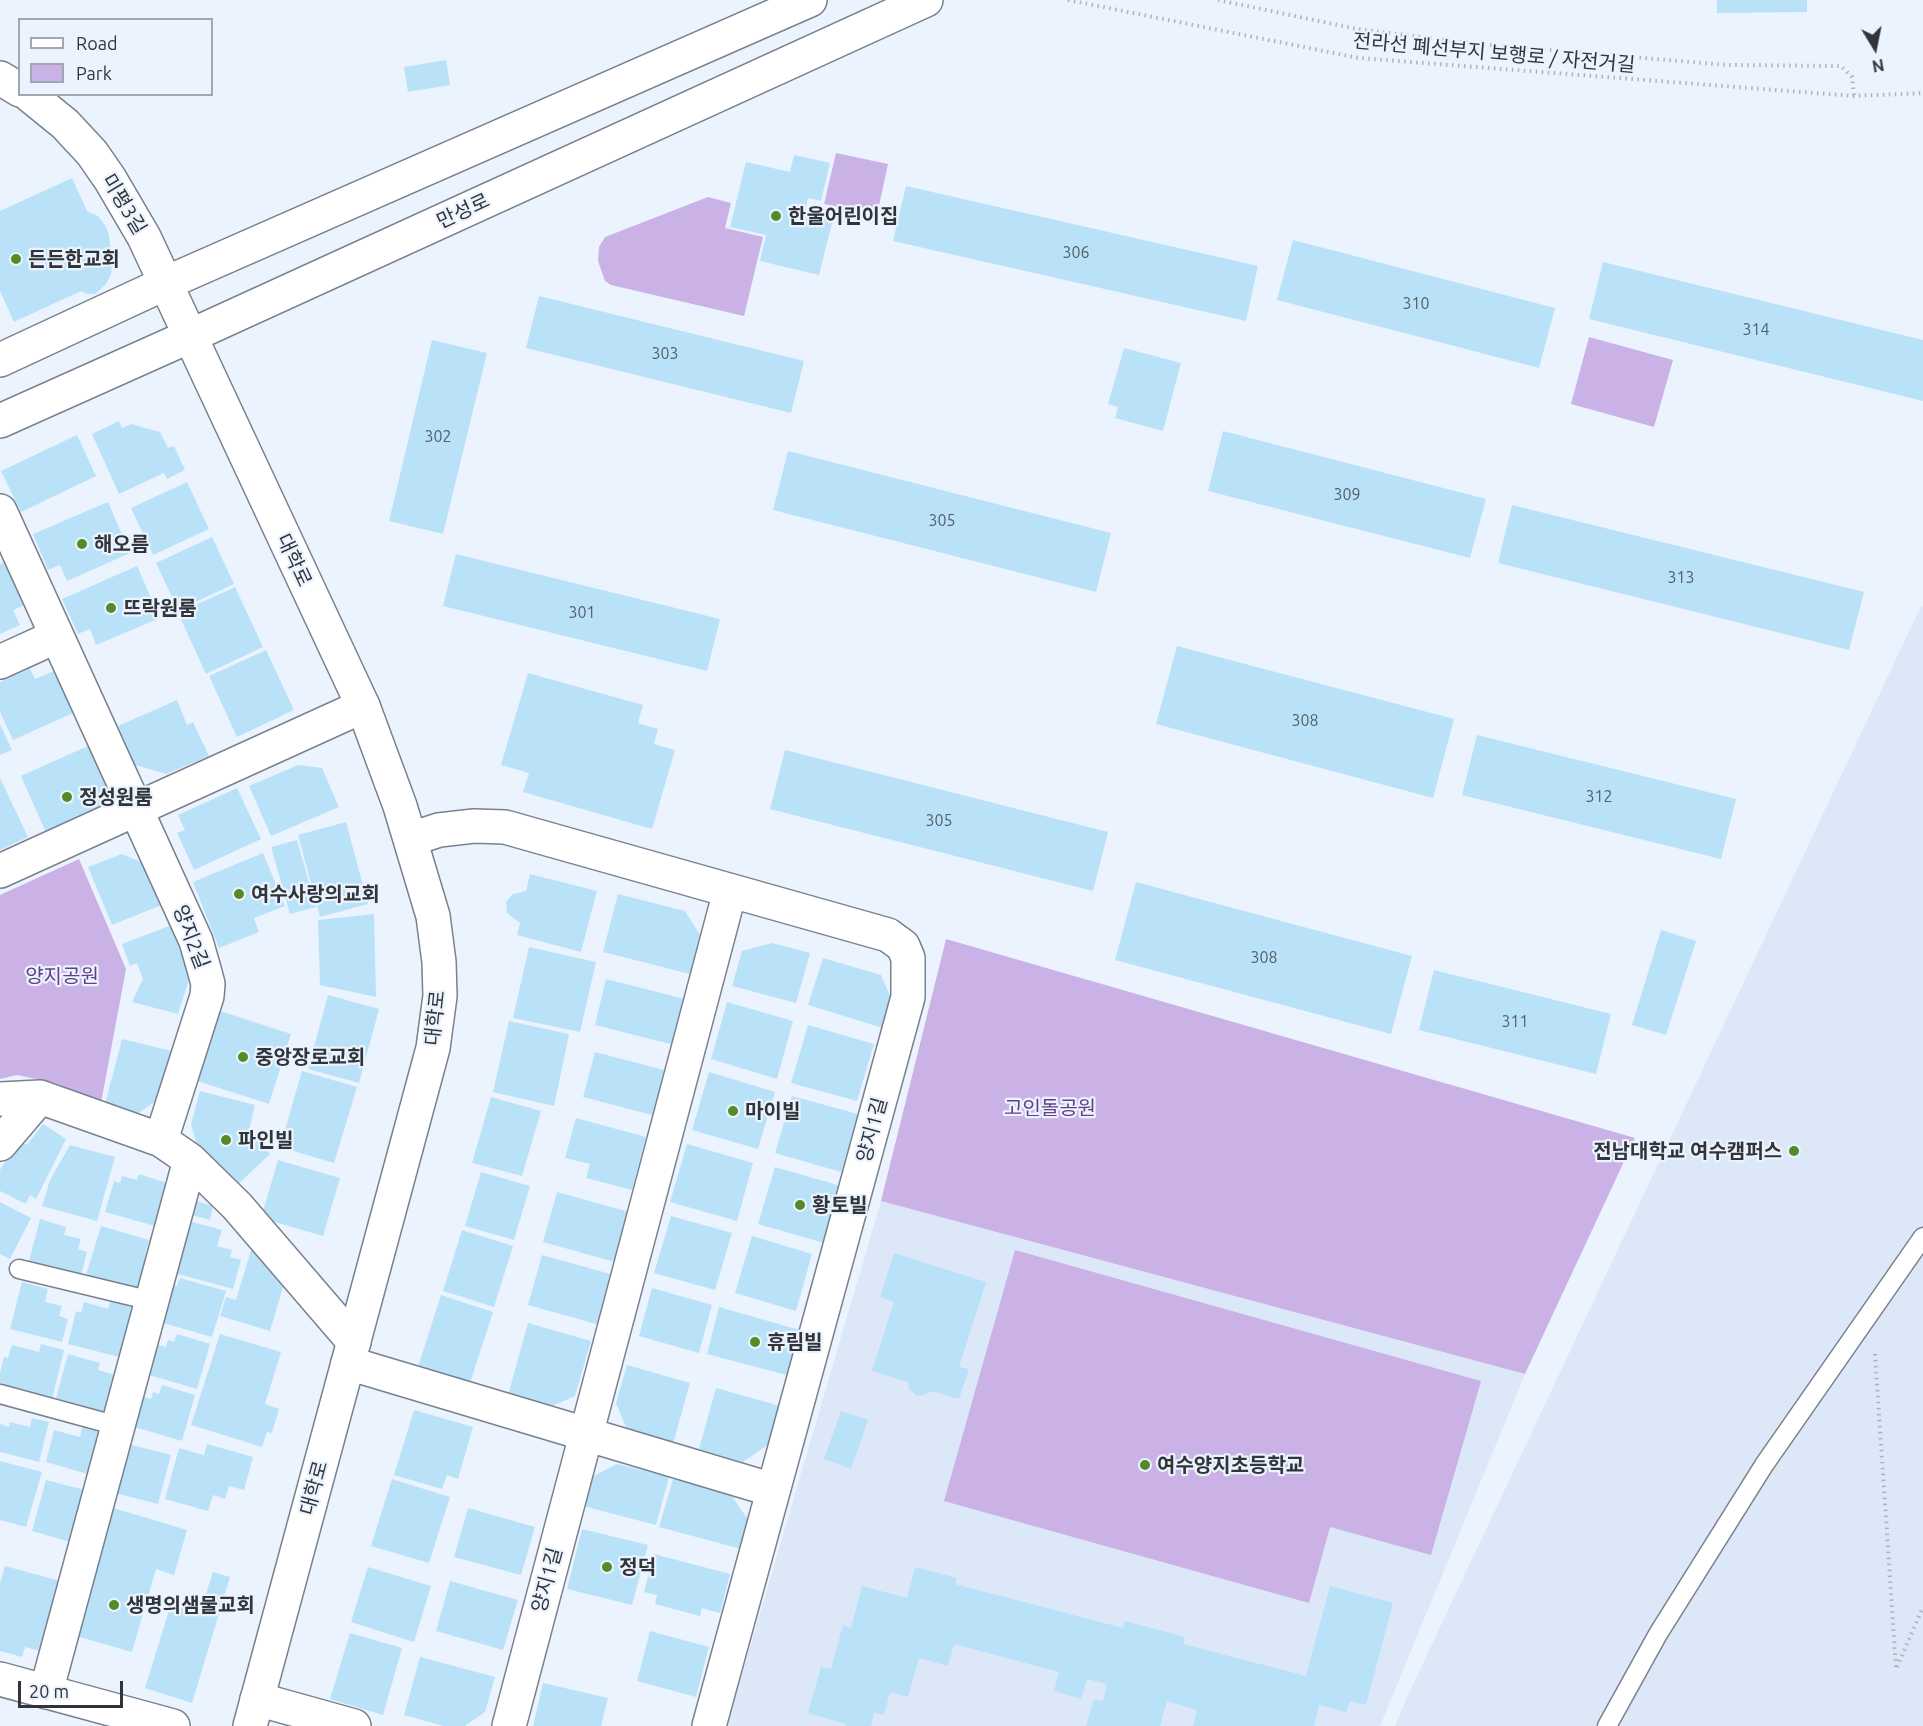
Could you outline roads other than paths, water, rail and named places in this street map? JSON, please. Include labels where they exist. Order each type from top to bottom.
[{"type":"street","points":[[0,360],[166,284],[810,0]]},
{"type":"street","name":"만성로","points":[[0,421],[926,0]]},
{"type":"street","points":[[0,78],[18,89]]},
{"type":"street","name":"미평3길","points":[[30,96],[65,124],[92,153],[110,179],[144,237],[190,336]]},
{"type":"street","name":"대학로","points":[[190,336],[363,706],[411,839],[433,916],[439,962],[440,996],[433,1048],[253,1713]]},
{"type":"street","name":"양지2길","points":[[0,511],[196,940],[208,984],[207,996],[161,1140]]},
{"type":"street","points":[[0,662],[57,636]]},
{"type":"street","points":[[0,871],[363,706]]},
{"type":"street","name":"양지1길","points":[[411,839],[474,826],[505,827],[888,935],[903,946],[908,958],[910,976],[908,997],[709,1726]]},
{"type":"street","name":"양지1길","points":[[508,1726],[730,891]]},
{"type":"street","points":[[0,1144],[40,1098]]},
{"type":"street","points":[[0,1099],[40,1098],[161,1140],[190,1160],[237,1206],[351,1352],[586,1434],[773,1490]]},
{"type":"street","points":[[46,1692],[190,1160]]},
{"type":"street","points":[[0,1679],[173,1726]]},
{"type":"street","points":[[253,1713],[354,1726]]},
{"type":"lane","points":[[1607,1726],[1658,1634],[1764,1465],[1923,1237]]},
{"type":"lane","points":[[19,1269],[152,1300]]},
{"type":"lane","points":[[0,1394],[118,1426]]},
{"type":"place","name":"한울어린이집","points":[[776,216]]},
{"type":"place","name":"든든한교회","points":[[16,259]]},
{"type":"place","name":"해오름","points":[[82,544]]},
{"type":"place","name":"뜨락원룸","points":[[111,608]]},
{"type":"place","name":"정성원룸","points":[[67,797]]},
{"type":"place","name":"여수사랑의교회","points":[[239,894]]},
{"type":"place","name":"중앙장로교회","points":[[243,1057]]},
{"type":"place","name":"마이빌","points":[[733,1111]]},
{"type":"place","name":"파인빌","points":[[226,1140]]},
{"type":"place","name":"전남대학교 여수캠퍼스","points":[[1794,1151]]},
{"type":"place","name":"황토빌","points":[[800,1205]]},
{"type":"place","name":"휴림빌","points":[[755,1342]]},
{"type":"place","name":"여수양지초등학교","points":[[1145,1465]]},
{"type":"place","name":"정덕","points":[[607,1567]]},
{"type":"place","name":"생명의샘물교회","points":[[114,1605]]},
{"type":"park label","name":"양지공원","points":[[62,976]]},
{"type":"park label","name":"고인돌공원","points":[[1050,1108]]}]
